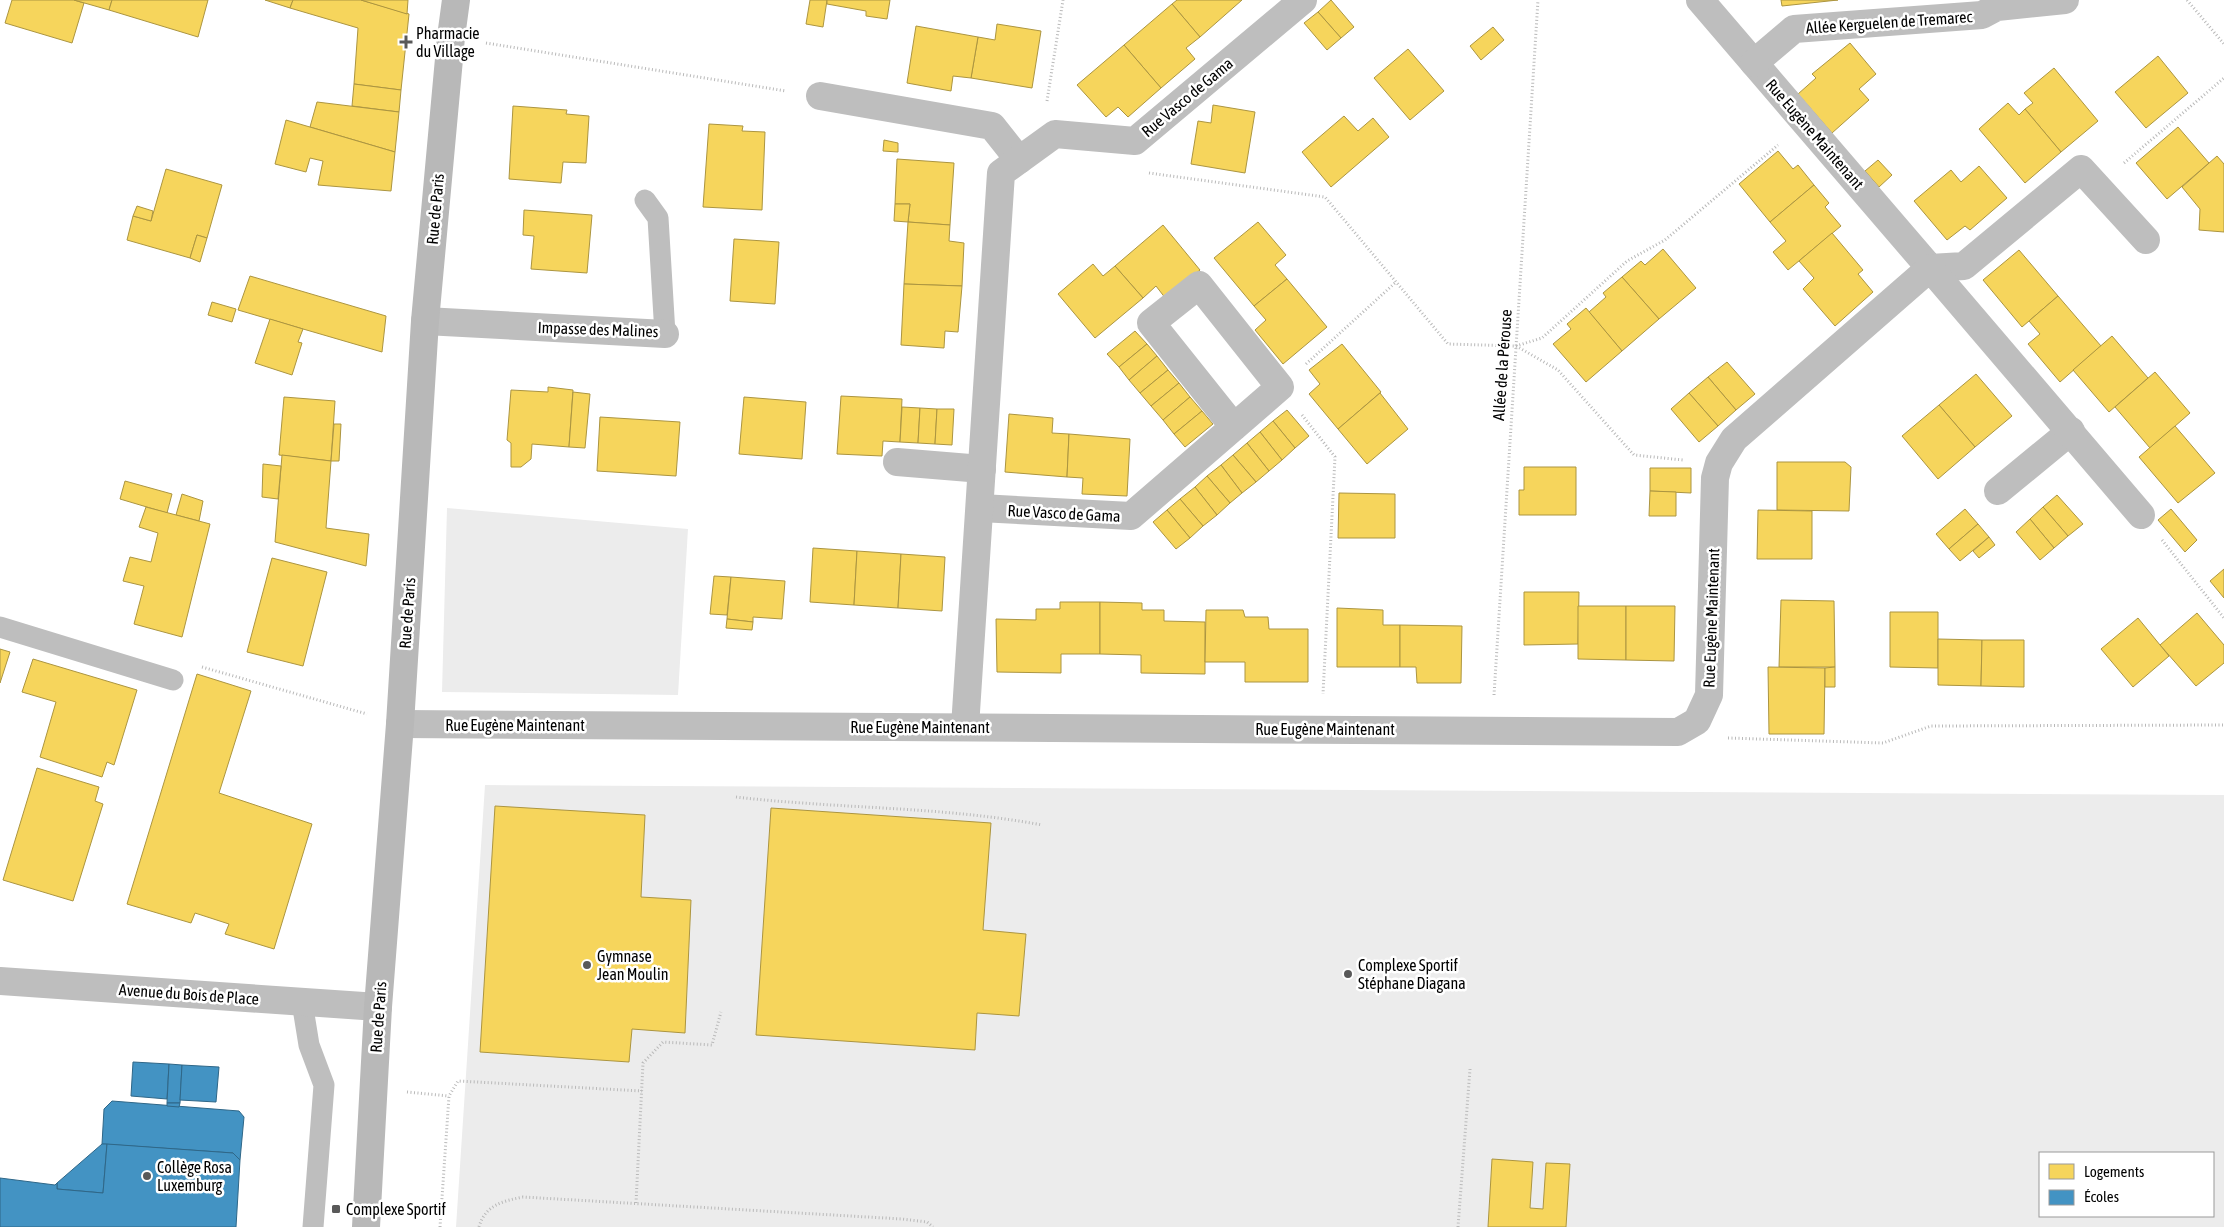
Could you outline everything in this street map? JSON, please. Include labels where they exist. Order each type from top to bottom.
[{"type":"street","name":"Rue de Paris","points":[[366,1227],[378,1007],[400,724],[425,321],[456,0]]},
{"type":"street","name":"Rue Eugène Maintenant","points":[[1700,0],[2141,515]]},
{"type":"street","name":"Allée Kerguelen de Tremarec","points":[[1754,63],[1794,29],[1948,9],[1982,15],[1997,7],[2065,0]]},
{"type":"street","name":"Rue Vasco de Gama","points":[[965,727],[1001,173],[1055,134],[1135,141],[1290,4]]},
{"type":"street","points":[[820,96],[992,126],[1030,152]]},
{"type":"street","points":[[1930,268],[1964,266],[2081,169],[2146,240]]},
{"type":"street","name":"Rue Eugène Maintenant","points":[[400,724],[1678,732],[1698,721],[1709,696],[1715,478],[1718,463],[1734,439],[1930,268]]},
{"type":"street","points":[[1234,427],[1151,323],[1198,285],[1280,387]]},
{"type":"street","name":"Impasse des Malines","points":[[425,321],[665,334]]},
{"type":"street","name":"Rue Vasco de Gama","points":[[980,508],[1131,516],[1280,387]]},
{"type":"street","points":[[1998,491],[2071,431]]},
{"type":"street","points":[[898,462],[982,469]]},
{"type":"street","name":"Avenue du Bois de Place","points":[[0,981],[378,1007]]},
{"type":"lane","name":"Impasse des Malines","points":[[645,200],[658,218],[665,334]]},
{"type":"lane","points":[[0,627],[173,680]]},
{"type":"lane","points":[[302,1002],[308,1045],[324,1085],[313,1227]]},
{"type":"path","points":[[1030,152],[1063,0]]},
{"type":"path","name":"Allée de la Pérouse","points":[[1492,731],[1538,0]]},
{"type":"path","points":[[2187,0],[2224,44]]},
{"type":"path","points":[[451,37],[820,96]]},
{"type":"path","points":[[2097,186],[2224,78]]},
{"type":"path","points":[[1135,141],[1140,172],[1325,197],[1448,344],[1516,346],[1542,338],[1627,262],[1665,240],[1767,152],[1808,126]]},
{"type":"path","points":[[1321,729],[1335,457],[1280,387],[1396,282]]},
{"type":"path","points":[[1516,346],[1558,370],[1634,455],[1718,463]]},
{"type":"path","points":[[2141,515],[2224,618]]},
{"type":"path","points":[[173,680],[181,661],[400,724]]},
{"type":"path","points":[[1698,721],[1731,740],[1884,742],[1931,726],[2224,725]]},
{"type":"path","points":[[736,797],[795,804],[990,815],[1042,825]]},
{"type":"path","points":[[636,1203],[643,1063],[663,1042],[712,1045],[721,1012]]},
{"type":"path","points":[[1458,1227],[1470,1069]]},
{"type":"path","points":[[440,1227],[449,1096],[458,1082],[642,1091]]},
{"type":"path","points":[[480,1227],[488,1208],[503,1200],[523,1196],[902,1219],[926,1222],[934,1227]]},
{"type":"shaded area","points":[[447,508],[688,529],[678,695],[442,692]]},
{"type":"shaded area","name":"Complexe Sportif Stéphane Diagana","points":[[485,785],[2224,795],[2224,1227],[456,1227]]},
{"type":"building: Logements","points":[[12,0],[74,0],[84,3],[72,43],[5,23]]},
{"type":"building: Logements","points":[[74,0],[112,0],[109,10]]},
{"type":"building: Logements","points":[[112,0],[208,0],[198,37],[109,10]]},
{"type":"building: Logements","points":[[265,0],[293,0],[290,8]]},
{"type":"building: Logements","points":[[293,0],[361,0],[409,14],[401,90],[354,84],[358,28],[290,8]]},
{"type":"building: Logements","points":[[361,0],[408,0],[407,14]]},
{"type":"building: Logements","points":[[810,0],[827,0],[823,27],[806,24]]},
{"type":"building: Logements","points":[[827,0],[890,0],[887,19],[866,16],[866,11],[827,4]]},
{"type":"building: Logements","points":[[1177,0],[1242,0],[1200,37],[1172,4]]},
{"type":"building: Logements","points":[[1331,0],[1354,27],[1341,38],[1318,12]]},
{"type":"building: Logements","points":[[1781,0],[1838,0],[1782,6]]},
{"type":"building: Logements","points":[[1172,4],[1200,37],[1186,48],[1195,59],[1161,88],[1124,45]]},
{"type":"building: Logements","points":[[1318,12],[1341,38],[1327,50],[1304,23]]},
{"type":"building: Logements","points":[[997,24],[1041,31],[1032,88],[971,78],[978,37],[995,40]]},
{"type":"building: Logements","points":[[916,26],[978,37],[971,78],[953,76],[951,91],[907,83]]},
{"type":"building: Logements","points":[[1493,27],[1504,40],[1481,60],[1470,46]]},
{"type":"building: Logements","points":[[1850,43],[1876,74],[1859,89],[1869,100],[1832,133],[1798,94],[1816,78],[1812,74]]},
{"type":"building: Logements","points":[[1124,45],[1161,88],[1128,117],[1118,107],[1106,117],[1077,85]]},
{"type":"building: Logements","points":[[1408,49],[1444,91],[1410,120],[1374,78]]},
{"type":"building: Logements","points":[[2158,56],[2188,93],[2146,128],[2115,92]]},
{"type":"building: Logements","points":[[2054,68],[2098,121],[2061,152],[2025,109],[2033,103],[2024,93]]},
{"type":"building: Logements","points":[[354,84],[401,90],[399,112],[352,106]]},
{"type":"building: Logements","points":[[317,102],[399,112],[395,152],[310,127]]},
{"type":"building: Logements","points":[[2008,103],[2019,115],[2025,109],[2061,152],[2025,183],[1979,129]]},
{"type":"building: Logements","points":[[1213,105],[1255,112],[1245,173],[1191,164],[1198,121],[1211,123]]},
{"type":"building: Logements","points":[[513,106],[567,110],[566,114],[589,116],[586,163],[563,162],[561,183],[509,179]]},
{"type":"building: Logements","points":[[1344,116],[1358,131],[1373,118],[1389,137],[1331,187],[1302,152]]},
{"type":"building: Logements","points":[[286,120],[395,152],[391,191],[318,185],[323,161],[310,158],[306,172],[275,164]]},
{"type":"building: Logements","points":[[709,124],[743,126],[742,131],[765,132],[762,210],[703,207]]},
{"type":"building: Logements","points":[[2178,127],[2209,163],[2167,199],[2136,163]]},
{"type":"building: Logements","points":[[884,140],[898,143],[898,152],[883,151]]},
{"type":"building: Logements","points":[[1778,151],[1793,169],[1798,165],[1814,185],[1770,222],[1739,184]]},
{"type":"building: Logements","points":[[2217,156],[2224,164],[2224,232],[2199,230],[2200,209],[2182,187]]},
{"type":"building: Logements","points":[[897,159],[954,163],[950,225],[908,222],[910,204],[895,204]]},
{"type":"building: Logements","points":[[1878,160],[1892,175],[1879,187],[1865,171]]},
{"type":"building: Logements","points":[[1979,166],[2007,198],[1970,230],[1965,226],[1947,240],[1914,201],[1951,170],[1961,182]]},
{"type":"building: Logements","points":[[166,169],[222,185],[207,238],[197,235],[190,258],[127,240],[133,216],[151,221]]},
{"type":"building: Logements","points":[[1814,185],[1829,203],[1825,207],[1841,226],[1788,270],[1773,252],[1786,241],[1770,222]]},
{"type":"building: Logements","points":[[895,204],[910,204],[908,222],[894,221]]},
{"type":"building: Logements","points":[[137,206],[153,211],[151,221],[133,216]]},
{"type":"building: Logements","points":[[524,210],[592,215],[587,273],[531,269],[534,236],[523,235]]},
{"type":"building: Logements","points":[[908,222],[950,225],[949,241],[964,243],[962,286],[904,284]]},
{"type":"building: Logements","points":[[1258,222],[1286,255],[1275,265],[1287,279],[1254,306],[1214,258]]},
{"type":"building: Logements","points":[[1163,225],[1200,270],[1166,299],[1156,286],[1143,298],[1115,266]]},
{"type":"building: Logements","points":[[1832,233],[1863,270],[1858,274],[1873,292],[1835,326],[1803,289],[1814,278],[1799,261]]},
{"type":"building: Logements","points":[[197,235],[207,238],[200,262],[190,258]]},
{"type":"building: Logements","points":[[734,239],[779,242],[775,304],[730,301]]},
{"type":"building: Logements","points":[[1663,249],[1696,288],[1659,319],[1622,277],[1641,261],[1645,265]]},
{"type":"building: Logements","points":[[2019,250],[2058,296],[2022,327],[1983,280]]},
{"type":"building: Logements","points":[[1093,264],[1103,276],[1115,266],[1143,298],[1095,338],[1058,294]]},
{"type":"building: Logements","points":[[250,276],[386,316],[382,352],[238,310]]},
{"type":"building: Logements","points":[[1622,277],[1659,319],[1622,351],[1589,312],[1606,297],[1603,293]]},
{"type":"building: Logements","points":[[1287,279],[1327,327],[1283,364],[1255,330],[1266,320],[1254,306]]},
{"type":"building: Logements","points":[[904,284],[962,286],[958,332],[945,331],[944,348],[901,345]]},
{"type":"building: Logements","points":[[2058,296],[2101,346],[2060,382],[2028,344],[2040,334],[2029,321]]},
{"type":"building: Logements","points":[[212,302],[236,309],[232,322],[208,315]]},
{"type":"building: Logements","points":[[1586,308],[1622,351],[1586,382],[1553,344],[1571,329],[1567,324]]},
{"type":"building: Logements","points":[[270,319],[303,329],[298,342],[302,343],[292,375],[255,363]]},
{"type":"building: Logements","points":[[1135,331],[1147,344],[1119,367],[1107,354]]},
{"type":"building: Logements","points":[[2112,336],[2148,378],[2109,412],[2073,370]]},
{"type":"building: Logements","points":[[1147,344],[1157,356],[1129,380],[1119,367]]},
{"type":"building: Logements","points":[[1342,344],[1381,392],[1338,429],[1309,394],[1320,384],[1309,370]]},
{"type":"building: Logements","points":[[1157,356],[1168,370],[1140,393],[1129,380]]},
{"type":"building: Logements","points":[[1727,362],[1755,394],[1736,410],[1708,377]]},
{"type":"building: Logements","points":[[1168,370],[1179,383],[1151,406],[1140,393]]},
{"type":"building: Logements","points":[[2155,372],[2190,413],[2150,448],[2115,407]]},
{"type":"building: Logements","points":[[1976,374],[2012,416],[1975,447],[1939,405]]},
{"type":"building: Logements","points":[[1708,377],[1736,410],[1718,426],[1689,393]]},
{"type":"building: Logements","points":[[1179,383],[1190,397],[1163,420],[1151,406]]},
{"type":"building: Logements","points":[[548,387],[573,390],[569,447],[532,444],[531,459],[521,467],[511,467],[511,443],[507,440],[511,390],[548,392]]},
{"type":"building: Logements","points":[[573,392],[590,394],[585,448],[569,447]]},
{"type":"building: Logements","points":[[1380,393],[1408,429],[1367,464],[1338,429]]},
{"type":"building: Logements","points":[[1689,393],[1718,426],[1699,442],[1671,409]]},
{"type":"building: Logements","points":[[841,396],[902,399],[900,442],[883,441],[882,456],[837,454]]},
{"type":"building: Logements","points":[[284,397],[335,401],[331,461],[279,455]]},
{"type":"building: Logements","points":[[744,397],[806,402],[802,459],[739,454]]},
{"type":"building: Logements","points":[[1190,397],[1202,411],[1174,434],[1163,420]]},
{"type":"building: Logements","points":[[1939,405],[1975,447],[1938,479],[1902,436]]},
{"type":"building: Logements","points":[[902,407],[920,408],[918,443],[900,442]]},
{"type":"building: Logements","points":[[920,408],[937,409],[935,444],[918,443]]},
{"type":"building: Logements","points":[[937,409],[954,409],[952,445],[935,444]]},
{"type":"building: Logements","points":[[1287,410],[1309,436],[1295,448],[1273,421]]},
{"type":"building: Logements","points":[[1202,411],[1213,424],[1185,447],[1174,434]]},
{"type":"building: Logements","points":[[1009,414],[1053,418],[1052,433],[1069,434],[1067,477],[1005,472]]},
{"type":"building: Logements","points":[[600,417],[680,422],[676,476],[597,471]]},
{"type":"building: Logements","points":[[1273,421],[1295,448],[1282,460],[1260,432]]},
{"type":"building: Logements","points":[[334,424],[341,424],[339,461],[331,461]]},
{"type":"building: Logements","points":[[2175,426],[2215,473],[2178,503],[2139,457]]},
{"type":"building: Logements","points":[[1260,432],[1282,460],[1269,471],[1247,443]]},
{"type":"building: Logements","points":[[1069,434],[1130,439],[1127,496],[1082,494],[1083,478],[1067,477]]},
{"type":"building: Logements","points":[[1247,443],[1269,471],[1256,482],[1233,455]]},
{"type":"building: Logements","points":[[282,455],[331,461],[326,528],[369,534],[366,566],[275,542]]},
{"type":"building: Logements","points":[[1233,455],[1256,482],[1242,493],[1221,465]]},
{"type":"building: Logements","points":[[1777,462],[1845,462],[1851,467],[1849,511],[1777,510]]},
{"type":"building: Logements","points":[[263,464],[281,466],[278,499],[262,497]]},
{"type":"building: Logements","points":[[1221,465],[1242,493],[1230,503],[1207,476]]},
{"type":"building: Logements","points":[[1524,467],[1576,467],[1576,515],[1519,515],[1519,490],[1524,490]]},
{"type":"building: Logements","points":[[1650,468],[1691,468],[1691,493],[1650,491]]},
{"type":"building: Logements","points":[[1207,476],[1230,503],[1217,515],[1195,487]]},
{"type":"building: Logements","points":[[125,481],[172,494],[167,513],[120,499]]},
{"type":"building: Logements","points":[[1195,487],[1217,515],[1203,526],[1180,499]]},
{"type":"building: Logements","points":[[1650,491],[1676,492],[1676,516],[1649,516]]},
{"type":"building: Logements","points":[[1339,493],[1395,494],[1395,538],[1338,538]]},
{"type":"building: Logements","points":[[182,494],[203,501],[199,521],[176,515]]},
{"type":"building: Logements","points":[[2057,495],[2083,524],[2068,536],[2043,507]]},
{"type":"building: Logements","points":[[1180,499],[1203,526],[1190,538],[1167,510]]},
{"type":"building: Logements","points":[[146,507],[210,524],[182,637],[134,624],[144,586],[123,581],[130,557],[151,562],[158,533],[139,527]]},
{"type":"building: Logements","points":[[2043,507],[2068,536],[2054,548],[2030,519]]},
{"type":"building: Logements","points":[[1965,509],[1978,524],[1949,549],[1936,534]]},
{"type":"building: Logements","points":[[2171,509],[2197,540],[2185,552],[2158,520]]},
{"type":"building: Logements","points":[[1167,510],[1190,538],[1176,549],[1153,522]]},
{"type":"building: Logements","points":[[1758,510],[1812,511],[1812,559],[1757,559]]},
{"type":"building: Logements","points":[[2030,519],[2054,548],[2040,560],[2016,532]]},
{"type":"building: Logements","points":[[1978,524],[1989,537],[1960,561],[1949,549]]},
{"type":"building: Logements","points":[[1989,537],[1995,545],[1979,558],[1973,551]]},
{"type":"building: Logements","points":[[813,548],[857,551],[854,605],[810,602]]},
{"type":"building: Logements","points":[[857,551],[901,554],[898,608],[854,605]]},
{"type":"building: Logements","points":[[901,554],[945,557],[942,611],[898,608]]},
{"type":"building: Logements","points":[[272,558],[327,572],[303,666],[247,652]]},
{"type":"building: Logements","points":[[2224,569],[2224,598],[2210,581]]},
{"type":"building: Logements","points":[[714,576],[731,577],[727,615],[710,614]]},
{"type":"building: Logements","points":[[731,577],[785,581],[782,619],[753,617],[753,622],[727,619]]},
{"type":"building: Logements","points":[[1524,592],[1579,592],[1578,644],[1524,645]]},
{"type":"building: Logements","points":[[1781,600],[1834,601],[1835,667],[1779,667]]},
{"type":"building: Logements","points":[[1060,602],[1100,602],[1100,654],[1061,654],[1061,673],[997,672],[996,619],[1036,620],[1036,609],[1060,609]]},
{"type":"building: Logements","points":[[1100,602],[1142,603],[1142,610],[1164,610],[1164,621],[1205,622],[1205,674],[1141,673],[1141,655],[1100,654]]},
{"type":"building: Logements","points":[[1578,606],[1626,606],[1626,660],[1578,659]]},
{"type":"building: Logements","points":[[1626,606],[1675,606],[1674,661],[1626,660]]},
{"type":"building: Logements","points":[[1337,608],[1383,610],[1383,625],[1400,625],[1400,667],[1337,667]]},
{"type":"building: Logements","points":[[1206,610],[1243,610],[1245,617],[1268,617],[1269,629],[1308,629],[1308,682],[1245,682],[1245,662],[1205,662]]},
{"type":"building: Logements","points":[[1890,612],[1938,612],[1938,668],[1890,667]]},
{"type":"building: Logements","points":[[2197,613],[2224,645],[2224,663],[2196,686],[2160,645]]},
{"type":"building: Logements","points":[[2138,618],[2169,656],[2133,687],[2101,649]]},
{"type":"building: Logements","points":[[727,619],[753,622],[752,630],[726,628]]},
{"type":"building: Logements","points":[[1400,625],[1462,626],[1461,683],[1417,683],[1416,667],[1400,667]]},
{"type":"building: Logements","points":[[1938,639],[1982,640],[1981,686],[1938,685]]},
{"type":"building: Logements","points":[[1982,640],[2024,640],[2024,687],[1981,686]]},
{"type":"building: Logements","points":[[0,649],[10,652],[0,683]]},
{"type":"building: Logements","points":[[33,659],[137,690],[114,765],[107,762],[102,777],[40,757],[56,702],[22,692]]},
{"type":"building: Logements","points":[[1768,667],[1825,668],[1824,734],[1769,734]]},
{"type":"building: Logements","points":[[1835,667],[1835,687],[1825,687],[1825,668]]},
{"type":"building: Logements","points":[[197,674],[251,691],[219,793],[312,824],[274,949],[225,934],[229,924],[195,913],[191,923],[127,904]]},
{"type":"building: Logements","points":[[37,768],[99,787],[95,801],[103,804],[73,901],[3,880]]},
{"type":"building: Logements","name":"Gymnase Jean Moulin","points":[[495,806],[645,815],[641,897],[691,900],[685,1033],[632,1029],[629,1062],[480,1052]]},
{"type":"building: Logements","points":[[771,808],[991,823],[983,930],[1026,934],[1019,1016],[977,1013],[975,1050],[756,1035]]},
{"type":"building: Logements","points":[[1492,1159],[1533,1162],[1530,1208],[1543,1209],[1546,1163],[1570,1164],[1566,1227],[1488,1227]]},
{"type":"building: Écoles","points":[[133,1062],[169,1064],[167,1099],[131,1096]]},
{"type":"building: Écoles","points":[[169,1064],[182,1065],[180,1103],[167,1103]]},
{"type":"building: Écoles","points":[[182,1065],[219,1067],[216,1102],[180,1100]]},
{"type":"building: Écoles","points":[[112,1101],[239,1111],[244,1117],[240,1160],[233,1153],[102,1144],[104,1109]]},
{"type":"building: Écoles","points":[[167,1103],[180,1103],[179,1107],[167,1106]]},
{"type":"building: Écoles","points":[[102,1144],[107,1144],[103,1193],[57,1189],[57,1183]]},
{"type":"building: Écoles","points":[[107,1144],[233,1153],[240,1160],[236,1227],[0,1227],[0,1178],[55,1185],[57,1183],[57,1189],[103,1193]]},
{"type":"place","name":"Pharmacie du Village","points":[[406,42]]},
{"type":"place","name":"Gymnase Jean Moulin","points":[[587,965]]},
{"type":"place","name":"Complexe Sportif Stéphane Diagana","points":[[1348,974]]},
{"type":"place","name":"Collège Rosa Luxemburg","points":[[147,1176]]},
{"type":"place","name":"Complexe Sportif","points":[[336,1209]]}]
